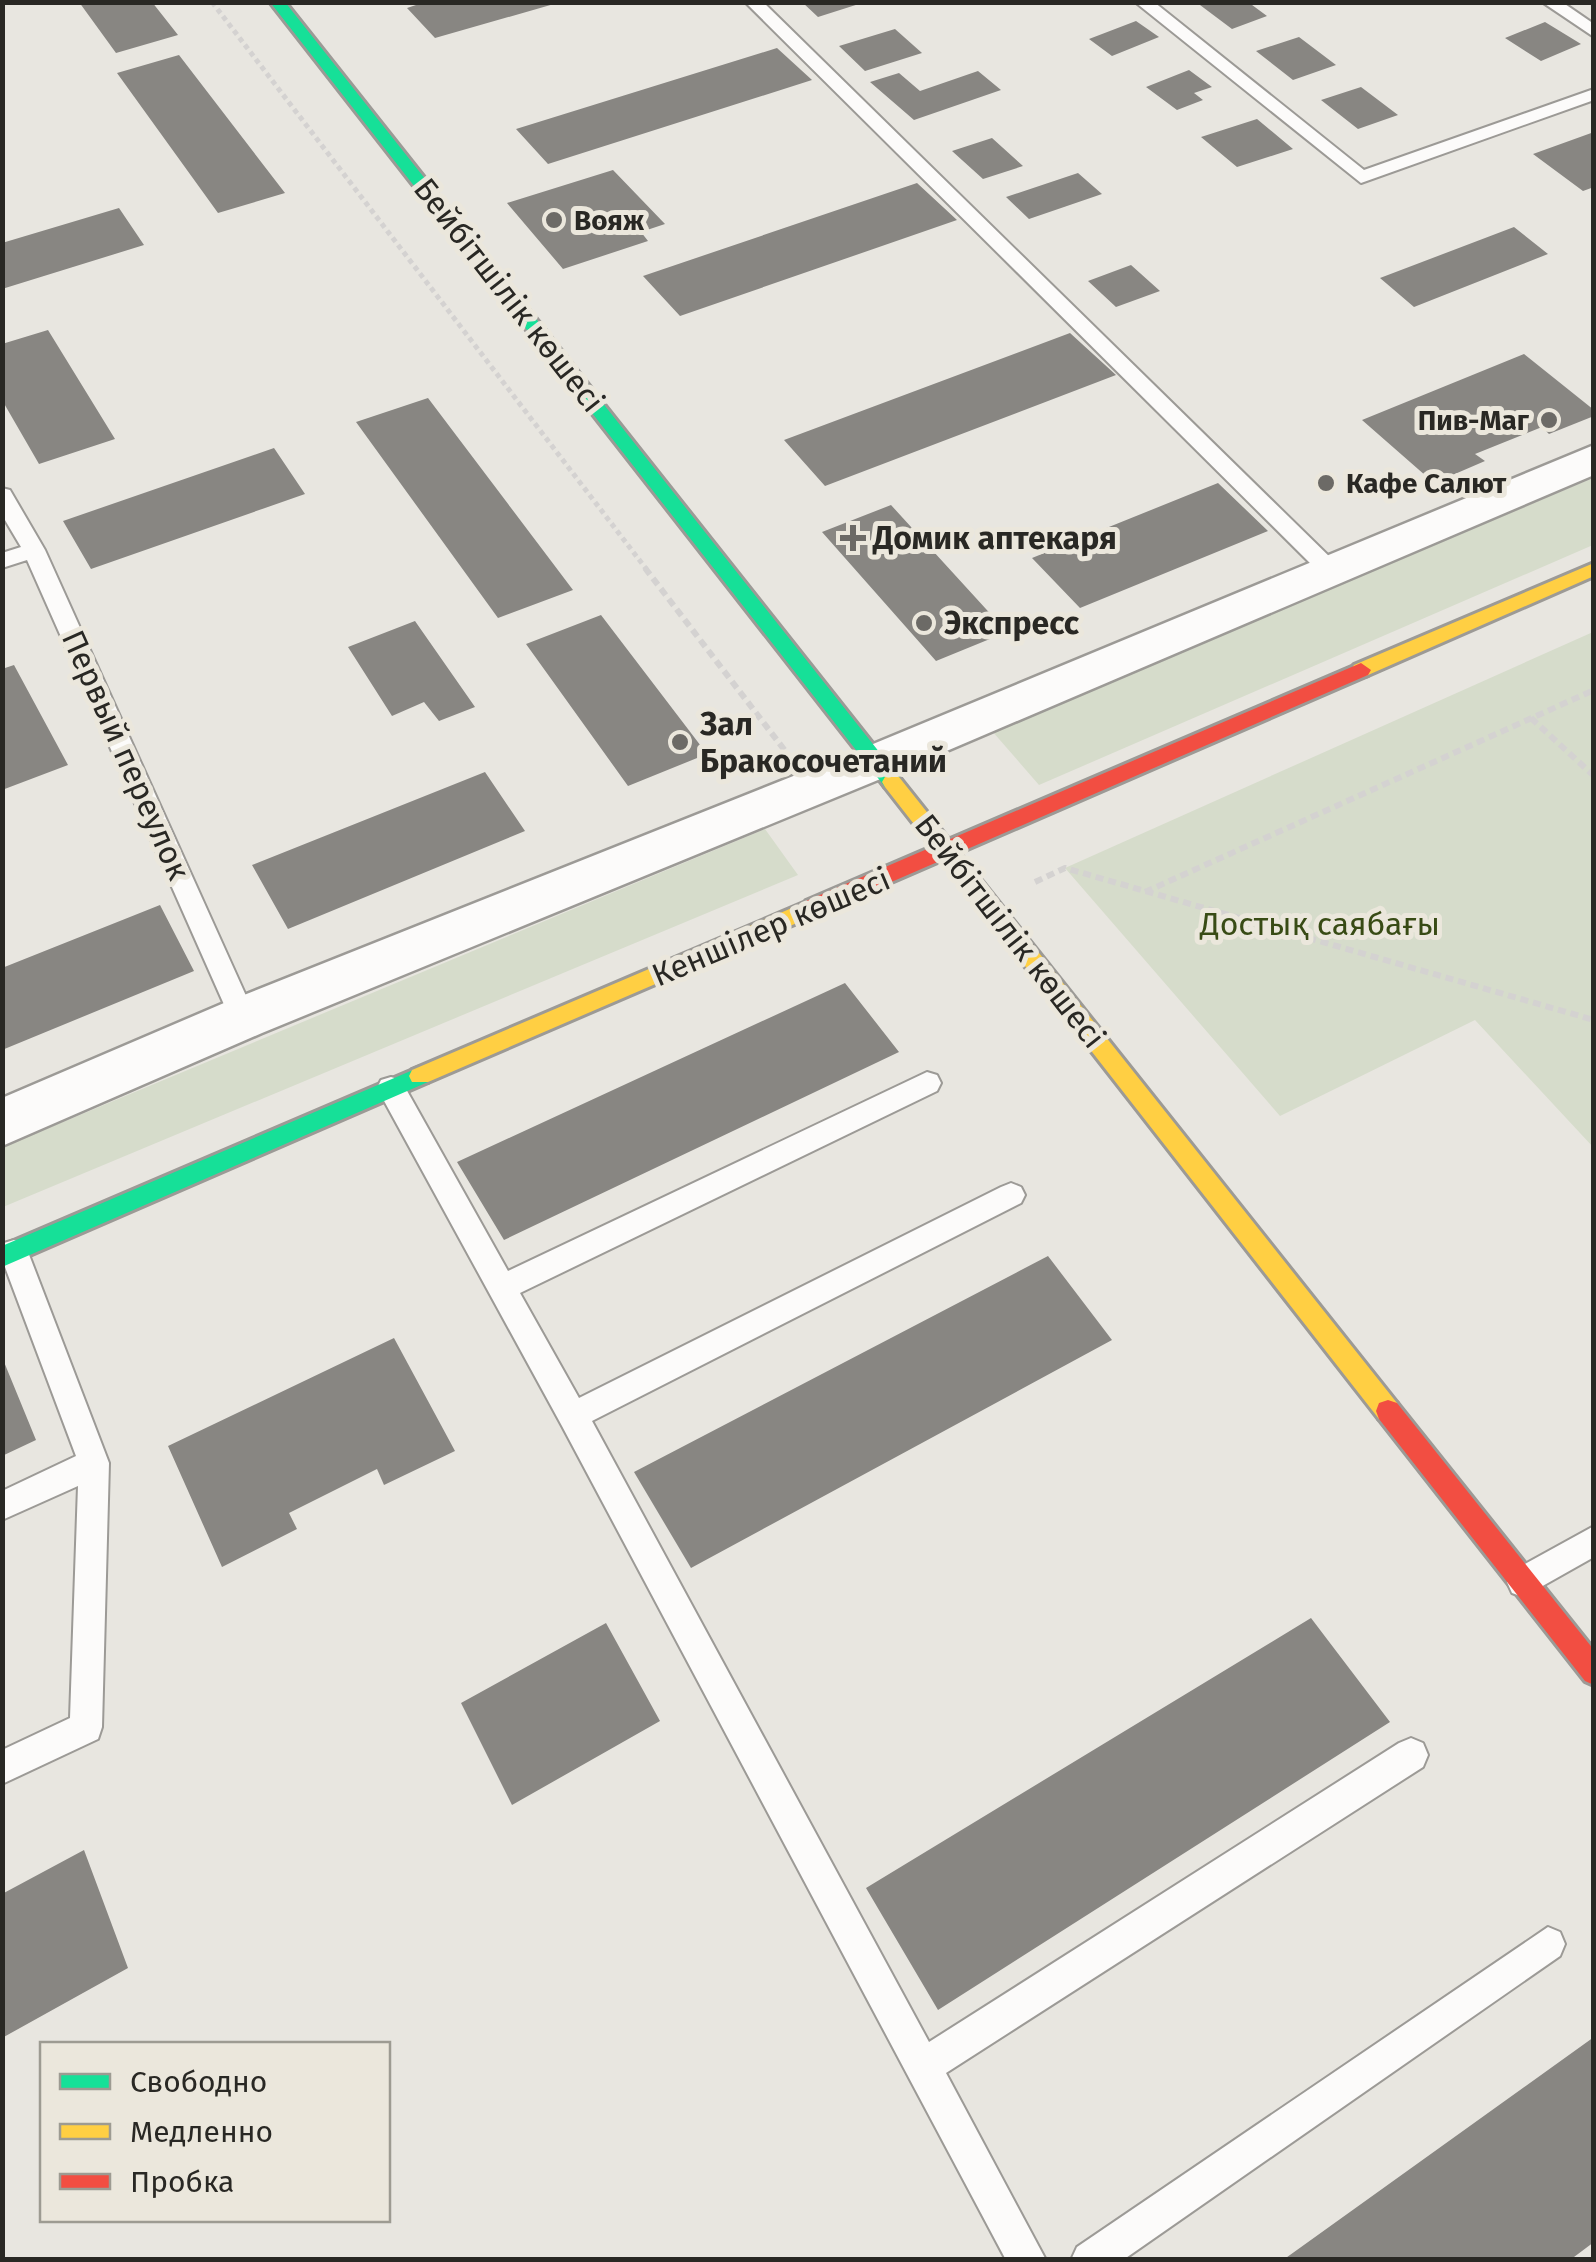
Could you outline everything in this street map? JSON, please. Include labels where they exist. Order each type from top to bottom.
[{"type":"street","name":"Бейбітшілік көшесі","points":[[278,2],[1594,1672]]},
{"type":"street","points":[[2,1123],[243,1018],[878,761],[1594,458]]},
{"type":"street","name":"Кеншілер көшесі","points":[[8,1255],[948,852],[1594,569]]},
{"type":"lane","points":[[753,2],[1330,570]]},
{"type":"lane","points":[[1142,2],[1361,177],[1594,94]]},
{"type":"lane","points":[[1550,2],[1594,32]]},
{"type":"lane","name":"Первый переулок","points":[[2,495],[34,550],[243,1018]]},
{"type":"lane","points":[[2,560],[34,550]]},
{"type":"lane","points":[[501,1288],[927,1082]]},
{"type":"lane","points":[[391,1088],[573,1416],[1027,2260]]},
{"type":"lane","points":[[573,1416],[1011,1195]]},
{"type":"lane","points":[[2,1768],[86,1727],[94,1463],[8,1255]]},
{"type":"lane","points":[[4,1507],[94,1463]]},
{"type":"lane","points":[[1523,1582],[1594,1540]]},
{"type":"lane","points":[[922,2067],[1411,1755]]},
{"type":"lane","points":[[1090,2260],[1548,1944]]},
{"type":"path","points":[[212,2],[788,756]]},
{"type":"path","points":[[1145,892],[1594,690]]},
{"type":"path","points":[[1531,718],[1594,776]]},
{"type":"path","points":[[988,903],[1065,868],[1594,1020]]},
{"type":"green space","points":[[1593,478],[1593,545],[1039,785],[992,731]]},
{"type":"green space","name":"Достық саябағы","points":[[1593,632],[1593,1147],[1475,1020],[1280,1116],[1065,868]]},
{"type":"green space","points":[[765,829],[798,875],[3,1207],[3,1147]]},
{"type":"building","points":[[79,2],[152,2],[178,35],[116,53]]},
{"type":"building","points":[[425,2],[554,4],[435,38],[407,8]]},
{"type":"building","points":[[802,2],[862,2],[862,3],[818,17]]},
{"type":"building","points":[[1196,2],[1248,2],[1267,16],[1232,29]]},
{"type":"building","points":[[1136,21],[1159,37],[1112,56],[1089,39]]},
{"type":"building","points":[[1545,22],[1581,44],[1541,61],[1505,38]]},
{"type":"building","points":[[895,29],[922,53],[865,71],[839,46]]},
{"type":"building","points":[[1299,37],[1336,65],[1293,80],[1256,51]]},
{"type":"building","points":[[777,48],[812,80],[548,164],[516,129]]},
{"type":"building","points":[[179,55],[285,193],[218,213],[117,73]]},
{"type":"building","points":[[1189,70],[1212,87],[1194,93],[1203,100],[1177,110],[1146,87]]},
{"type":"building","points":[[978,71],[1001,90],[914,120],[870,82],[899,73],[920,91]]},
{"type":"building","points":[[1361,87],[1398,115],[1358,129],[1321,100]]},
{"type":"building","points":[[1257,119],[1293,149],[1237,167],[1201,137]]},
{"type":"building","points":[[1594,132],[1594,187],[1583,191],[1533,154]]},
{"type":"building","points":[[992,138],[1023,166],[983,179],[952,151]]},
{"type":"building","points":[[613,170],[665,224],[641,232],[648,241],[563,269],[507,203]]},
{"type":"building","points":[[1078,173],[1102,194],[1029,219],[1006,197]]},
{"type":"building","points":[[917,183],[957,220],[680,316],[643,276]]},
{"type":"building","points":[[119,208],[144,245],[2,289],[2,243]]},
{"type":"building","points":[[1514,227],[1548,254],[1414,307],[1380,278]]},
{"type":"building","points":[[1131,265],[1160,291],[1116,307],[1088,281]]},
{"type":"building","points":[[48,330],[115,439],[39,464],[2,400],[2,344]]},
{"type":"building","points":[[1070,333],[1116,375],[825,486],[784,440]]},
{"type":"building","points":[[1524,354],[1594,410],[1594,416],[1549,434],[1542,427],[1475,454],[1485,461],[1434,483],[1362,420]]},
{"type":"building","points":[[428,398],[573,590],[498,618],[356,422]]},
{"type":"building","points":[[274,448],[305,494],[91,569],[63,521]]},
{"type":"building","points":[[1218,483],[1268,531],[1080,608],[1032,558]]},
{"type":"building","points":[[891,505],[1007,632],[936,661],[822,532]]},
{"type":"building","points":[[601,615],[707,754],[628,786],[526,644]]},
{"type":"building","points":[[415,621],[475,707],[439,721],[424,702],[392,716],[348,647]]},
{"type":"building","points":[[14,665],[68,765],[2,790],[2,669]]},
{"type":"building","points":[[485,772],[525,831],[288,929],[252,865]]},
{"type":"building","points":[[160,905],[194,971],[2,1050],[2,968]]},
{"type":"building","points":[[845,983],[899,1052],[504,1240],[457,1162]]},
{"type":"building","points":[[1048,1256],[1112,1340],[691,1568],[634,1472]]},
{"type":"building","points":[[394,1338],[455,1451],[384,1485],[377,1469],[289,1513],[297,1529],[222,1567],[168,1446]]},
{"type":"building","points":[[2,1357],[36,1440],[2,1456]]},
{"type":"building","points":[[1311,1618],[1390,1722],[938,2010],[866,1888]]},
{"type":"building","points":[[606,1623],[660,1721],[512,1805],[461,1703]]},
{"type":"building","points":[[84,1850],[128,1968],[2,2038],[2,1894]]},
{"type":"building","points":[[1594,2037],[1594,2242],[1570,2260],[1283,2260]]},
{"type":"traffic: fast","points":[[277,2],[892,782]]},
{"type":"traffic: fast","points":[[2,1257],[420,1076]]},
{"type":"traffic: slow","points":[[1361,670],[1594,569]]},
{"type":"traffic: slow","points":[[892,782],[1388,1411]]},
{"type":"traffic: slow","points":[[420,1076],[813,907]]},
{"type":"traffic: jam","points":[[813,907],[1361,670]]},
{"type":"traffic: jam","points":[[1388,1411],[1594,1672]]},
{"type":"place","name":"Вояж","points":[[554,220]]},
{"type":"place","name":"Пив-Маг","points":[[1549,420]]},
{"type":"place","name":"Кафе Салют","points":[[1326,483]]},
{"type":"place","name":"Домик аптекаря","points":[[853,538]]},
{"type":"place","name":"Экспресс","points":[[924,623]]},
{"type":"place","name":"Зал Бракосочетаний","points":[[680,742]]}]
